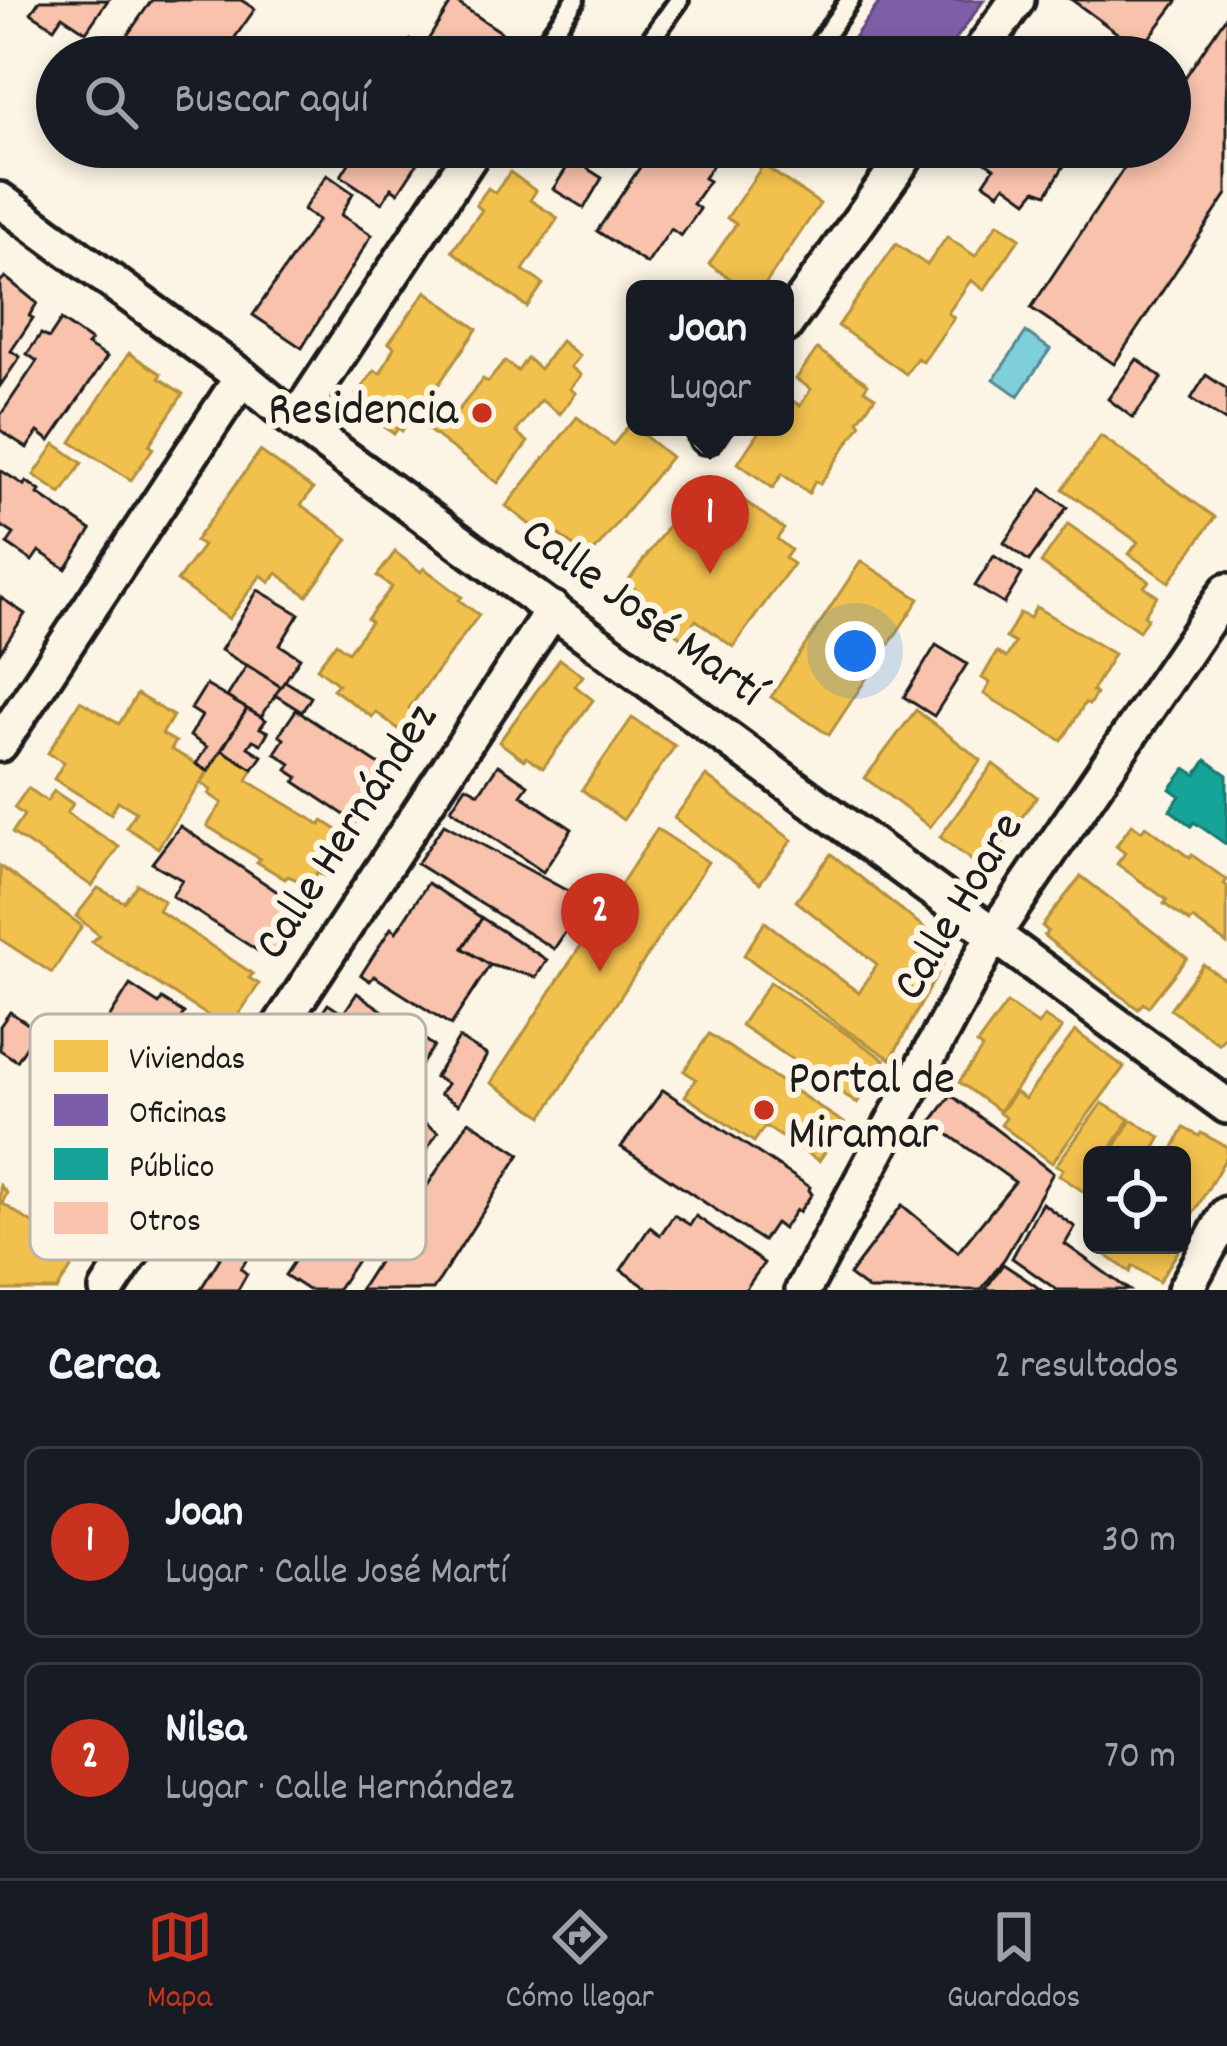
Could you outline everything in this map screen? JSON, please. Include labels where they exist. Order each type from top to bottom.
[{"type":"street","points":[[991,36],[1017,0]]},
{"type":"street","points":[[295,421],[462,168]]},
{"type":"street","points":[[794,312],[897,168]]},
{"type":"street","name":"Calle José Martí","points":[[0,200],[1227,1106]]},
{"type":"street","points":[[0,744],[242,376]]},
{"type":"street","name":"Calle Hoare","points":[[802,1290],[994,934],[1227,591]]},
{"type":"street","name":"Calle Hernández","points":[[288,1014],[553,609]]},
{"type":"street","points":[[1185,1290],[1227,1214]]},
{"type":"street","name":"Calle Hernández","points":[[107,1290],[127,1260]]},
{"type":"lane","points":[[550,36],[575,0]]},
{"type":"lane","points":[[653,36],[679,0]]},
{"type":"lane","points":[[825,36],[850,0]]},
{"type":"water","points":[[1026,332],[1050,349],[1018,396],[994,379]]},
{"type":"building: Viviendas","points":[[761,168],[820,204],[768,280],[733,280],[709,264],[736,224],[727,218]]},
{"type":"building: Viviendas","points":[[510,172],[536,191],[530,200],[558,218],[523,270],[543,284],[527,307],[452,251],[482,210],[476,205],[488,188],[495,193]]},
{"type":"building: Viviendas","points":[[998,223],[1020,238],[984,290],[971,280],[948,313],[954,318],[923,362],[917,358],[906,374],[838,326],[896,244],[927,265],[947,237],[975,256]]},
{"type":"building: Viviendas","points":[[426,291],[477,329],[423,407],[418,402],[402,431],[398,428],[394,434],[357,407],[362,400],[356,395],[374,371],[381,373],[394,347],[389,343]]},
{"type":"building: Viviendas","name":"Residencia","points":[[561,341],[580,356],[571,367],[581,375],[570,389],[576,393],[560,414],[541,400],[516,432],[528,442],[498,483],[423,426],[443,399],[458,411],[483,379],[488,382],[505,361],[518,371],[527,358],[540,369]]},
{"type":"building: Viviendas","points":[[817,349],[868,384],[864,390],[875,397],[820,484],[815,481],[809,493],[782,474],[773,488],[738,463],[756,436],[794,436],[794,402],[800,406],[811,389],[796,379]]},
{"type":"building: Viviendas","points":[[129,353],[183,394],[131,480],[71,442]]},
{"type":"building: Viviendas","points":[[577,417],[613,445],[626,429],[626,436],[645,436],[671,457],[589,558],[550,528],[543,535],[506,506]]},
{"type":"building: Viviendas","points":[[1101,436],[1215,517],[1169,582],[1129,554],[1138,542],[1063,489]]},
{"type":"building: Viviendas","points":[[55,444],[82,463],[61,494],[34,475]]},
{"type":"building: Viviendas","points":[[260,451],[313,489],[301,505],[348,539],[307,596],[277,573],[270,582],[261,575],[229,619],[177,581],[203,546],[195,541]]},
{"type":"building: Viviendas","points":[[736,495],[784,529],[777,539],[791,550],[785,558],[793,564],[733,647],[696,620],[682,638],[636,605],[643,595],[627,583],[673,519],[703,541]]},
{"type":"building: Viviendas","points":[[1068,524],[1149,581],[1144,587],[1157,596],[1139,631],[1041,563]]},
{"type":"building: Viviendas","points":[[395,552],[421,572],[424,568],[479,615],[409,708],[415,713],[401,731],[333,689],[338,684],[317,668],[336,643],[348,652],[371,622],[367,619],[392,587],[377,576]]},
{"type":"building: Viviendas","points":[[861,561],[919,599],[829,735],[771,697]]},
{"type":"building: Viviendas","points":[[1036,607],[1114,654],[1092,691],[1096,694],[1089,705],[1085,703],[1062,741],[984,694],[990,683],[982,678],[997,652],[1006,658],[1015,643],[1006,638],[1020,613],[1030,618]]},
{"type":"building: Viviendas","points":[[560,659],[583,676],[575,686],[593,700],[543,768],[499,742]]},
{"type":"building: Viviendas","points":[[137,694],[173,716],[162,734],[176,742],[171,749],[208,771],[158,848],[126,827],[136,812],[118,801],[111,814],[54,779],[64,762],[48,753],[80,701],[119,724]]},
{"type":"building: Viviendas","points":[[916,710],[981,760],[930,827],[865,778]]},
{"type":"building: Viviendas","points":[[632,718],[675,746],[623,820],[582,790]]},
{"type":"building: Viviendas","points":[[222,750],[253,769],[247,780],[348,837],[325,876],[318,872],[309,885],[288,876],[285,879],[207,826],[222,803],[201,783]]},
{"type":"building: Viviendas","points":[[993,764],[1037,797],[983,869],[940,837]]},
{"type":"building: Viviendas","points":[[706,776],[792,840],[760,883],[674,818]]},
{"type":"building: Viviendas","points":[[28,788],[47,801],[54,791],[73,804],[67,813],[119,847],[92,886],[12,833],[24,815],[14,808]]},
{"type":"building: Viviendas","points":[[1132,824],[1141,831],[1146,826],[1227,880],[1227,944],[1164,904],[1167,900],[1117,864],[1125,853],[1116,846]]},
{"type":"building: Viviendas","points":[[657,829],[708,862],[543,1116],[491,1083]]},
{"type":"building: Viviendas","points":[[831,854],[951,949],[891,1059],[744,955],[765,922],[859,993],[877,964],[796,901]]},
{"type":"building: Viviendas","points":[[0,866],[82,926],[52,973],[0,939]]},
{"type":"building: Viviendas","points":[[1081,876],[1187,958],[1148,1007],[1143,1003],[1138,1009],[1044,936],[1048,931],[1042,926]]},
{"type":"building: Viviendas","points":[[137,884],[164,901],[158,910],[253,974],[249,978],[259,984],[239,1014],[205,1014],[92,942],[99,935],[76,916],[98,888],[124,902]]},
{"type":"building: Viviendas","points":[[1203,964],[1227,981],[1227,1034],[1219,1044],[1170,1009]]},
{"type":"building: Viviendas","points":[[770,982],[885,1060],[857,1103],[741,1025]]},
{"type":"building: Viviendas","points":[[1007,1003],[1038,1025],[1044,1016],[1062,1028],[999,1111],[959,1082],[982,1049],[977,1044]]},
{"type":"building: Viviendas","points":[[1075,1031],[1124,1067],[1052,1163],[1001,1125],[1006,1118],[999,1113],[1015,1092],[1025,1099]]},
{"type":"building: Viviendas","name":"Portal de Miramar","points":[[709,1034],[844,1123],[819,1161],[765,1126],[754,1142],[685,1096],[696,1079],[684,1071]]},
{"type":"building: Viviendas","points":[[1102,1103],[1129,1119],[1112,1146],[1083,1146],[1083,1191],[1059,1175],[1063,1169],[1056,1165]]},
{"type":"building: Viviendas","points":[[1131,1120],[1161,1137],[1156,1146],[1115,1146]]},
{"type":"building: Viviendas","points":[[1184,1128],[1227,1147],[1227,1156],[1192,1216],[1191,1146],[1175,1146]]},
{"type":"building: Viviendas","points":[[0,1185],[7,1193],[2,1203],[30,1222],[30,1260],[76,1260],[57,1290],[0,1290]]},
{"type":"building: Viviendas","points":[[1104,1254],[1176,1254],[1159,1282],[1133,1266],[1130,1272]]},
{"type":"building: Oficinas","points":[[881,0],[984,0],[958,36],[855,36]]},
{"type":"building: Público","points":[[1206,760],[1227,775],[1227,845],[1170,810],[1180,796],[1170,789],[1186,768],[1196,775]]},
{"type":"building: Otros","points":[[40,0],[108,0],[86,32],[62,16],[54,28],[31,13]]},
{"type":"building: Otros","points":[[152,0],[241,0],[255,9],[236,36],[127,36]]},
{"type":"building: Otros","points":[[453,0],[501,32],[498,36],[430,36]]},
{"type":"building: Otros","points":[[1072,0],[1178,0],[1151,36],[1121,36]]},
{"type":"building: Otros","points":[[1227,15],[1227,194],[1114,364],[1031,308],[1124,168],[1191,168],[1191,69]]},
{"type":"building: Otros","points":[[346,168],[414,168],[398,193],[392,188],[382,203],[341,176]]},
{"type":"building: Otros","points":[[589,168],[602,178],[584,208],[553,189],[566,169]]},
{"type":"building: Otros","points":[[639,168],[711,168],[704,178],[709,181],[693,204],[700,209],[681,236],[671,229],[647,264],[597,231]]},
{"type":"building: Otros","points":[[994,168],[1063,168],[1047,194],[1036,190],[1027,201],[1005,185],[999,193],[984,183]]},
{"type":"building: Otros","points":[[327,175],[353,193],[341,215],[372,235],[302,348],[253,315],[318,220],[303,210]]},
{"type":"building: Otros","points":[[5,277],[37,303],[29,316],[33,318],[11,351],[20,357],[0,386],[0,282]]},
{"type":"building: Otros","points":[[61,320],[107,357],[50,441],[38,432],[27,448],[0,430],[0,416],[37,361],[27,354],[41,334],[49,338]]},
{"type":"building: Otros","points":[[1137,359],[1162,378],[1133,418],[1108,399]]},
{"type":"building: Otros","points":[[1206,375],[1227,389],[1227,422],[1191,399]]},
{"type":"building: Otros","points":[[0,470],[24,485],[26,481],[91,530],[66,569],[39,551],[32,561],[7,544],[14,534],[0,525]]},
{"type":"building: Otros","points":[[1042,489],[1067,507],[1029,561],[1004,543]]},
{"type":"building: Otros","points":[[994,556],[1022,574],[1004,604],[975,586]]},
{"type":"building: Otros","points":[[258,590],[299,614],[280,645],[300,658],[281,687],[221,650]]},
{"type":"building: Otros","points":[[0,597],[25,614],[0,652]]},
{"type":"building: Otros","points":[[936,645],[967,664],[934,716],[904,697]]},
{"type":"building: Otros","points":[[247,665],[281,687],[261,717],[227,697]]},
{"type":"building: Otros","points":[[285,681],[311,697],[302,712],[275,695]]},
{"type":"building: Otros","points":[[206,685],[247,709],[208,771],[196,764],[207,747],[190,736],[202,716],[191,709]]},
{"type":"building: Otros","points":[[247,709],[266,720],[260,728],[268,732],[261,744],[253,740],[248,747],[262,756],[253,769],[222,750]]},
{"type":"building: Otros","points":[[296,710],[381,766],[366,789],[373,794],[355,822],[295,782],[298,777],[287,770],[291,764],[275,753],[284,739],[279,735]]},
{"type":"building: Otros","points":[[498,765],[528,785],[521,795],[572,829],[543,872],[451,809],[466,786],[479,793]]},
{"type":"building: Otros","points":[[444,824],[586,901],[554,949],[417,864]]},
{"type":"building: Otros","points":[[180,826],[294,903],[273,934],[282,939],[269,958],[172,896],[182,880],[152,863]]},
{"type":"building: Otros","points":[[428,883],[482,918],[463,948],[490,965],[451,1025],[374,976],[370,981],[361,975]]},
{"type":"building: Otros","points":[[482,918],[547,960],[536,977],[490,965],[463,948]]},
{"type":"building: Otros","points":[[130,985],[184,1013],[183,1014],[112,1014]]},
{"type":"building: Otros","points":[[357,993],[388,1014],[343,1014]]},
{"type":"building: Otros","points":[[328,1004],[343,1014],[321,1014]]},
{"type":"building: Otros","points":[[10,1012],[30,1025],[30,1041],[17,1061],[0,1050],[0,1026]]},
{"type":"building: Otros","points":[[459,1038],[487,1055],[458,1105],[440,1094],[447,1084],[435,1077]]},
{"type":"building: Otros","points":[[663,1090],[810,1187],[812,1194],[783,1229],[775,1223],[763,1241],[621,1147]]},
{"type":"building: Otros","points":[[951,1095],[1053,1173],[1005,1258],[981,1290],[869,1290],[849,1275],[902,1205],[958,1252],[1015,1182],[931,1122]]},
{"type":"building: Otros","points":[[469,1121],[520,1154],[433,1290],[360,1290],[379,1260],[426,1260],[426,1188]]},
{"type":"building: Otros","points":[[426,1124],[438,1132],[426,1151]]},
{"type":"building: Otros","points":[[1042,1203],[1075,1227],[1065,1244],[1129,1290],[1057,1290],[1012,1258]]},
{"type":"building: Otros","points":[[674,1215],[690,1225],[696,1216],[764,1263],[745,1290],[650,1290],[621,1270],[650,1227],[660,1235]]},
{"type":"building: Otros","points":[[219,1260],[246,1260],[241,1269],[247,1274],[238,1290],[200,1290]]},
{"type":"building: Otros","points":[[295,1260],[357,1260],[337,1290],[308,1290],[285,1275]]},
{"type":"building: Otros","points":[[1003,1264],[1033,1284],[1041,1290],[985,1290]]},
{"type":"place","name":"Residencia","points":[[482,413]]},
{"type":"place","name":"Joan","points":[[710,574]]},
{"type":"place","name":"Nilsa","points":[[600,972]]},
{"type":"place","name":"Portal de Miramar","points":[[764,1110]]}]
